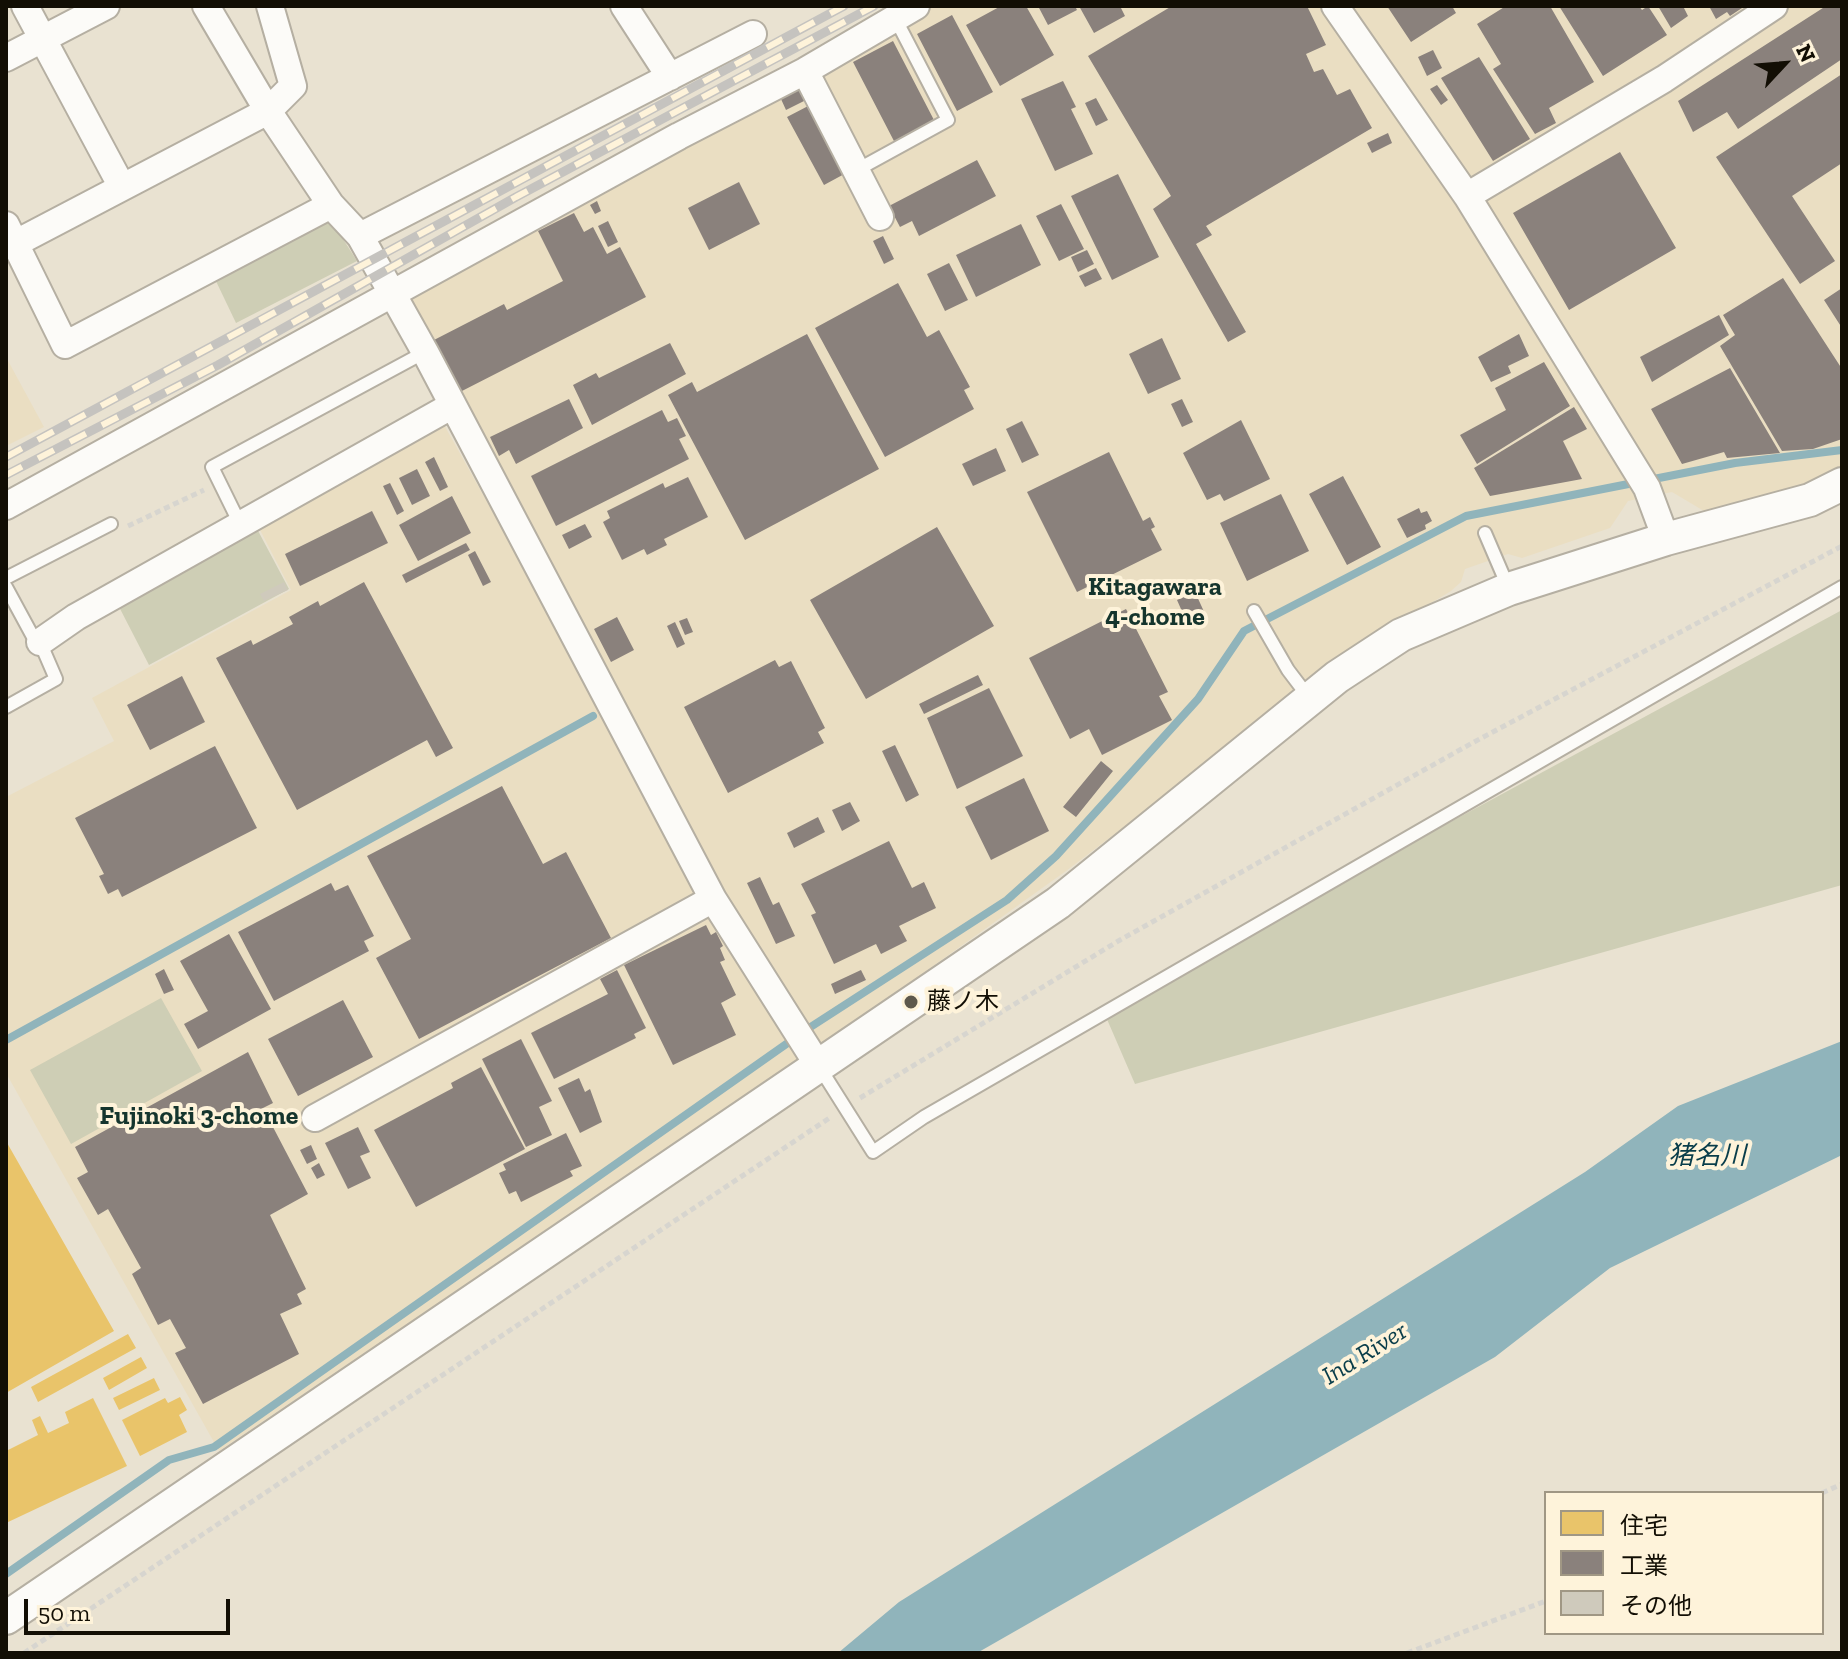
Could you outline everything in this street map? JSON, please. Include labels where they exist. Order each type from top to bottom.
[{"type":"street","points":[[25,6],[122,187]]},
{"type":"street","points":[[6,58],[106,6]]},
{"type":"street","points":[[206,6],[268,111],[331,205],[360,236],[425,352],[713,899],[818,1065]]},
{"type":"street","points":[[270,6],[293,86],[268,111],[122,187],[11,234],[65,345],[331,205]]},
{"type":"street","points":[[624,6],[670,77]]},
{"type":"street","points":[[1335,6],[1467,196],[1647,488],[1666,539]]},
{"type":"street","points":[[1467,196],[1664,79],[1774,6]]},
{"type":"street","points":[[6,506],[679,136],[805,71],[906,12]]},
{"type":"street","points":[[360,236],[753,34]]},
{"type":"street","points":[[805,71],[880,217]]},
{"type":"street","points":[[40,642],[76,617],[453,405]]},
{"type":"street","points":[[6,1618],[1058,903],[1310,699],[1401,635],[1509,589],[1666,539],[1810,500],[1842,484]]},
{"type":"street","points":[[315,1118],[713,899]]},
{"type":"lane","points":[[855,171],[948,120],[906,12]]},
{"type":"lane","points":[[241,526],[212,467],[425,352]]},
{"type":"lane","points":[[6,578],[111,524]]},
{"type":"lane","points":[[1485,533],[1509,589]]},
{"type":"lane","points":[[6,587],[32,635],[40,642],[56,679],[6,707]]},
{"type":"lane","points":[[818,1065],[873,1152],[938,1109],[1842,587]]},
{"type":"lane","points":[[1254,611],[1288,670],[1310,699]]},
{"type":"path","points":[[111,524],[124,519],[129,528],[219,482]]},
{"type":"path","points":[[24,1653],[845,1108],[1120,940],[1474,742],[1842,546]]},
{"type":"path","points":[[1407,1653],[1544,1602]]},
{"type":"shaded area","points":[[927,6],[1842,6],[1842,473],[1787,495],[1704,511],[1672,492],[1628,501],[1610,528],[1522,558],[1508,554],[1465,569],[1461,582],[1451,591],[1371,639],[1066,871],[817,1049],[742,928],[406,302],[410,292]]},
{"type":"shaded area","points":[[6,357],[44,427],[6,446]]},
{"type":"shaded area","points":[[443,423],[730,937],[804,1057],[219,1451],[6,1073],[6,797],[114,741],[92,698],[291,590],[258,526]]},
{"type":"green space","points":[[329,217],[357,261],[236,323],[214,277]]},
{"type":"green space","points":[[256,527],[289,589],[149,665],[116,601]]},
{"type":"green space","points":[[1842,610],[1842,885],[1135,1084],[1103,1010]]},
{"type":"green space","points":[[161,998],[202,1071],[71,1144],[30,1070]]},
{"type":"water","name":"猪名川","points":[[1842,1041],[1842,1155],[1610,1268],[1495,1357],[977,1653],[838,1653],[899,1602],[1585,1172],[1678,1106]]},
{"type":"building: 住宅","points":[[6,1141],[114,1331],[6,1393]]},
{"type":"building: 住宅","points":[[128,1334],[136,1348],[38,1402],[31,1387]]},
{"type":"building: 住宅","points":[[141,1357],[147,1368],[109,1390],[103,1378]]},
{"type":"building: 住宅","points":[[154,1378],[160,1390],[119,1410],[113,1398]]},
{"type":"building: 住宅","points":[[180,1397],[187,1410],[179,1415],[187,1432],[140,1456],[122,1420],[165,1398],[168,1403]]},
{"type":"building: 住宅","points":[[93,1398],[127,1466],[6,1523],[6,1451],[38,1435],[32,1420],[40,1416],[48,1433],[69,1423],[65,1412]]},
{"type":"building: 工業","points":[[1001,6],[1026,6],[1054,55],[1000,86],[966,25]]},
{"type":"building: 工業","points":[[1038,6],[1075,6],[1077,10],[1048,25]]},
{"type":"building: 工業","points":[[1079,6],[1120,6],[1125,16],[1094,33]]},
{"type":"building: 工業","points":[[1172,6],[1307,6],[1326,45],[1306,54],[1314,72],[1323,69],[1337,95],[1350,89],[1372,128],[1206,226],[1212,235],[1196,244],[1246,332],[1228,342],[1153,209],[1171,196],[1088,56]]},
{"type":"building: 工業","points":[[1387,6],[1452,6],[1456,13],[1411,42]]},
{"type":"building: 工業","points":[[1506,6],[1550,6],[1594,82],[1549,108],[1556,123],[1535,134],[1493,69],[1501,64],[1477,24]]},
{"type":"building: 工業","points":[[1559,6],[1639,6],[1642,10],[1648,6],[1667,35],[1603,76]]},
{"type":"building: 工業","points":[[1658,6],[1683,6],[1688,16],[1671,28]]},
{"type":"building: 工業","points":[[1709,6],[1745,6],[1730,16],[1727,12],[1716,19]]},
{"type":"building: 工業","points":[[1826,6],[1842,6],[1842,59],[1738,129],[1727,112],[1693,132],[1678,101]]},
{"type":"building: 工業","points":[[952,15],[993,92],[957,111],[917,34]]},
{"type":"building: 工業","points":[[893,41],[935,122],[895,143],[853,62]]},
{"type":"building: 工業","points":[[1433,50],[1442,68],[1427,76],[1418,57]]},
{"type":"building: 工業","points":[[1479,57],[1530,139],[1493,161],[1441,78]]},
{"type":"building: 工業","points":[[1842,74],[1842,163],[1792,196],[1835,261],[1800,284],[1716,157]]},
{"type":"building: 工業","points":[[1063,81],[1076,107],[1071,109],[1093,154],[1055,171],[1021,99]]},
{"type":"building: 工業","points":[[1437,85],[1448,100],[1441,105],[1430,89]]},
{"type":"building: 工業","points":[[805,87],[810,98],[786,110],[781,99]]},
{"type":"building: 工業","points":[[1096,98],[1108,120],[1096,126],[1085,103]]},
{"type":"building: 工業","points":[[812,104],[848,172],[824,185],[787,117]]},
{"type":"building: 工業","points":[[1388,133],[1392,143],[1372,153],[1367,143]]},
{"type":"building: 工業","points":[[1620,152],[1676,248],[1569,310],[1513,213]]},
{"type":"building: 工業","points":[[977,160],[996,196],[919,236],[912,221],[900,227],[889,206]]},
{"type":"building: 工業","points":[[1118,174],[1159,257],[1112,280],[1071,196]]},
{"type":"building: 工業","points":[[739,182],[760,224],[709,250],[688,208]]},
{"type":"building: 工業","points":[[597,201],[601,211],[595,214],[590,205]]},
{"type":"building: 工業","points":[[1061,204],[1084,249],[1059,261],[1036,216]]},
{"type":"building: 工業","points":[[574,213],[584,232],[593,227],[607,254],[620,247],[646,297],[460,392],[434,340],[504,304],[507,310],[563,281],[538,231]]},
{"type":"building: 工業","points":[[608,221],[618,242],[608,247],[598,226]]},
{"type":"building: 工業","points":[[1021,224],[1041,265],[976,297],[956,255]]},
{"type":"building: 工業","points":[[883,236],[894,259],[884,264],[873,241]]},
{"type":"building: 工業","points":[[1087,250],[1094,264],[1078,272],[1071,257]]},
{"type":"building: 工業","points":[[949,263],[968,300],[945,311],[927,274]]},
{"type":"building: 工業","points":[[1096,268],[1102,279],[1085,287],[1079,276]]},
{"type":"building: 工業","points":[[1783,278],[1842,369],[1842,439],[1813,449],[1782,451],[1720,346],[1735,335],[1723,315]]},
{"type":"building: 工業","points":[[898,283],[927,337],[939,330],[970,387],[964,390],[974,409],[885,457],[815,328]]},
{"type":"building: 工業","points":[[1842,288],[1842,328],[1824,300]]},
{"type":"building: 工業","points":[[1719,315],[1729,335],[1652,382],[1640,357]]},
{"type":"building: 工業","points":[[807,334],[879,469],[745,540],[668,395],[692,382],[697,392]]},
{"type":"building: 工業","points":[[1519,334],[1529,356],[1508,366],[1511,373],[1491,382],[1478,357]]},
{"type":"building: 工業","points":[[1162,338],[1181,379],[1148,394],[1129,354]]},
{"type":"building: 工業","points":[[670,343],[686,374],[592,425],[573,385],[596,373],[599,378]]},
{"type":"building: 工業","points":[[1544,362],[1570,406],[1477,464],[1460,435],[1506,410],[1495,388]]},
{"type":"building: 工業","points":[[1730,368],[1780,453],[1727,458],[1724,452],[1682,464],[1651,409]]},
{"type":"building: 工業","points":[[569,399],[583,428],[516,464],[509,450],[499,456],[490,437]]},
{"type":"building: 工業","points":[[1182,399],[1193,422],[1182,427],[1171,404]]},
{"type":"building: 工業","points":[[1574,407],[1587,429],[1563,441],[1582,479],[1490,496],[1474,468]]},
{"type":"building: 工業","points":[[662,410],[668,422],[677,418],[686,436],[679,439],[689,459],[556,526],[531,476]]},
{"type":"building: 工業","points":[[1241,420],[1270,479],[1224,501],[1220,494],[1207,500],[1183,453]]},
{"type":"building: 工業","points":[[1022,421],[1039,455],[1022,463],[1006,429]]},
{"type":"building: 工業","points":[[996,448],[1006,471],[973,486],[962,464]]},
{"type":"building: 工業","points":[[1109,452],[1143,521],[1150,517],[1155,527],[1151,529],[1162,550],[1077,592],[1027,492]]},
{"type":"building: 工業","points":[[434,457],[448,487],[440,491],[425,462]]},
{"type":"building: 工業","points":[[417,469],[430,496],[412,505],[399,478]]},
{"type":"building: 工業","points":[[1343,476],[1381,547],[1347,565],[1309,494]]},
{"type":"building: 工業","points":[[688,477],[708,517],[664,539],[667,545],[647,555],[644,549],[622,560],[603,522],[610,518],[607,511],[663,483],[665,488]]},
{"type":"building: 工業","points":[[390,483],[404,511],[397,515],[383,486]]},
{"type":"building: 工業","points":[[1281,494],[1309,551],[1247,581],[1220,523]]},
{"type":"building: 工業","points":[[452,496],[471,533],[418,561],[399,525]]},
{"type":"building: 工業","points":[[1419,508],[1421,513],[1427,511],[1432,521],[1425,525],[1426,529],[1407,538],[1397,519]]},
{"type":"building: 工業","points":[[372,511],[388,543],[300,586],[285,554]]},
{"type":"building: 工業","points":[[585,524],[592,537],[569,549],[562,535]]},
{"type":"building: 工業","points":[[937,527],[994,626],[866,699],[810,600]]},
{"type":"building: 工業","points":[[466,543],[470,550],[406,583],[402,575]]},
{"type":"building: 工業","points":[[475,551],[491,582],[483,586],[468,555]]},
{"type":"building: 工業","points":[[364,582],[453,748],[436,757],[427,740],[297,810],[216,658],[251,640],[253,645],[293,624],[289,617],[318,601],[320,606]]},
{"type":"building: 工業","points":[[1195,592],[1206,616],[1188,625],[1177,600]]},
{"type":"building: 工業","points":[[1126,609],[1168,692],[1159,696],[1172,720],[1102,755],[1089,729],[1070,739],[1029,658]]},
{"type":"building: 工業","points":[[617,617],[634,650],[611,662],[594,629]]},
{"type":"building: 工業","points":[[687,618],[693,632],[685,635],[679,621]]},
{"type":"building: 工業","points":[[675,622],[685,644],[677,648],[667,626]]},
{"type":"building: 工業","points":[[775,660],[779,667],[791,661],[825,728],[818,732],[824,743],[728,793],[684,707]]},
{"type":"building: 工業","points":[[978,675],[983,685],[924,714],[919,704]]},
{"type":"building: 工業","points":[[182,676],[205,722],[150,750],[127,705]]},
{"type":"building: 工業","points":[[989,688],[1023,756],[957,789],[927,718]]},
{"type":"building: 工業","points":[[895,745],[919,795],[906,802],[882,751]]},
{"type":"building: 工業","points":[[215,746],[257,828],[122,897],[118,889],[108,894],[99,876],[104,874],[75,818]]},
{"type":"building: 工業","points":[[1101,761],[1113,771],[1076,817],[1063,807]]},
{"type":"building: 工業","points":[[1024,778],[1049,831],[991,860],[965,807]]},
{"type":"building: 工業","points":[[502,786],[543,864],[566,852],[611,938],[419,1039],[376,958],[411,939],[367,856]]},
{"type":"building: 工業","points":[[850,802],[860,821],[842,831],[832,810]]},
{"type":"building: 工業","points":[[818,817],[825,832],[794,848],[787,833]]},
{"type":"building: 工業","points":[[889,841],[912,888],[924,882],[936,908],[899,926],[907,941],[881,954],[876,944],[834,964],[811,915],[816,913],[801,884]]},
{"type":"building: 工業","points":[[760,877],[773,905],[779,902],[795,936],[776,944],[747,883]]},
{"type":"building: 工業","points":[[331,883],[335,891],[348,885],[374,936],[364,941],[369,951],[274,1001],[238,932]]},
{"type":"building: 工業","points":[[706,925],[711,935],[716,932],[723,946],[720,948],[725,960],[720,962],[736,995],[721,1003],[736,1035],[673,1065],[624,965]]},
{"type":"building: 工業","points":[[229,934],[271,1009],[198,1049],[184,1024],[208,1011],[180,961]]},
{"type":"building: 工業","points":[[164,969],[174,990],[164,994],[155,974]]},
{"type":"building: 工業","points":[[617,970],[646,1028],[634,1034],[636,1038],[554,1079],[531,1033],[608,994],[600,979]]},
{"type":"building: 工業","points":[[861,970],[866,980],[835,994],[831,984]]},
{"type":"building: 工業","points":[[343,1000],[373,1057],[298,1096],[268,1039]]},
{"type":"building: 工業","points":[[521,1039],[552,1101],[539,1107],[552,1135],[526,1147],[482,1059]]},
{"type":"building: 工業","points":[[248,1052],[273,1103],[263,1108],[308,1194],[270,1215],[306,1289],[297,1294],[302,1304],[280,1314],[299,1354],[203,1404],[175,1353],[186,1348],[170,1319],[158,1325],[132,1274],[141,1268],[108,1209],[98,1215],[77,1178],[88,1172],[75,1147]]},
{"type":"building: 工業","points":[[481,1067],[525,1149],[416,1207],[374,1130],[453,1088],[451,1083]]},
{"type":"building: 工業","points":[[579,1078],[585,1092],[590,1089],[602,1122],[580,1133],[558,1088]]},
{"type":"building: 工業","points":[[358,1127],[370,1152],[360,1156],[371,1178],[348,1189],[325,1143]]},
{"type":"building: 工業","points":[[566,1133],[582,1166],[570,1171],[573,1176],[521,1202],[516,1191],[509,1194],[499,1173],[506,1170],[503,1164]]},
{"type":"building: 工業","points":[[311,1145],[317,1159],[307,1164],[300,1150]]},
{"type":"building: 工業","points":[[319,1163],[325,1175],[317,1179],[311,1168]]},
{"type":"building: その他","points":[[284,582],[288,590],[264,601],[260,594]]},
{"type":"waterway","points":[[6,1574],[169,1460],[214,1447],[809,1028],[1007,900],[1056,856],[1198,699],[1244,631],[1466,516],[1735,463],[1842,450]]},
{"type":"waterway","points":[[6,1040],[593,716]]},
{"type":"railway","points":[[6,457],[844,6]]},
{"type":"railway","points":[[6,475],[218,365],[516,197],[874,6]]},
{"type":"place","name":"藤ノ木","points":[[911,1002]]},
{"type":"district","name":"Kitagawara 4-chome","points":[[1155,603]]},
{"type":"district","name":"Fujinoki 3-chome","points":[[199,1117]]},
{"type":"water label","name":"Ina River","points":[[1365,1354]]}]
